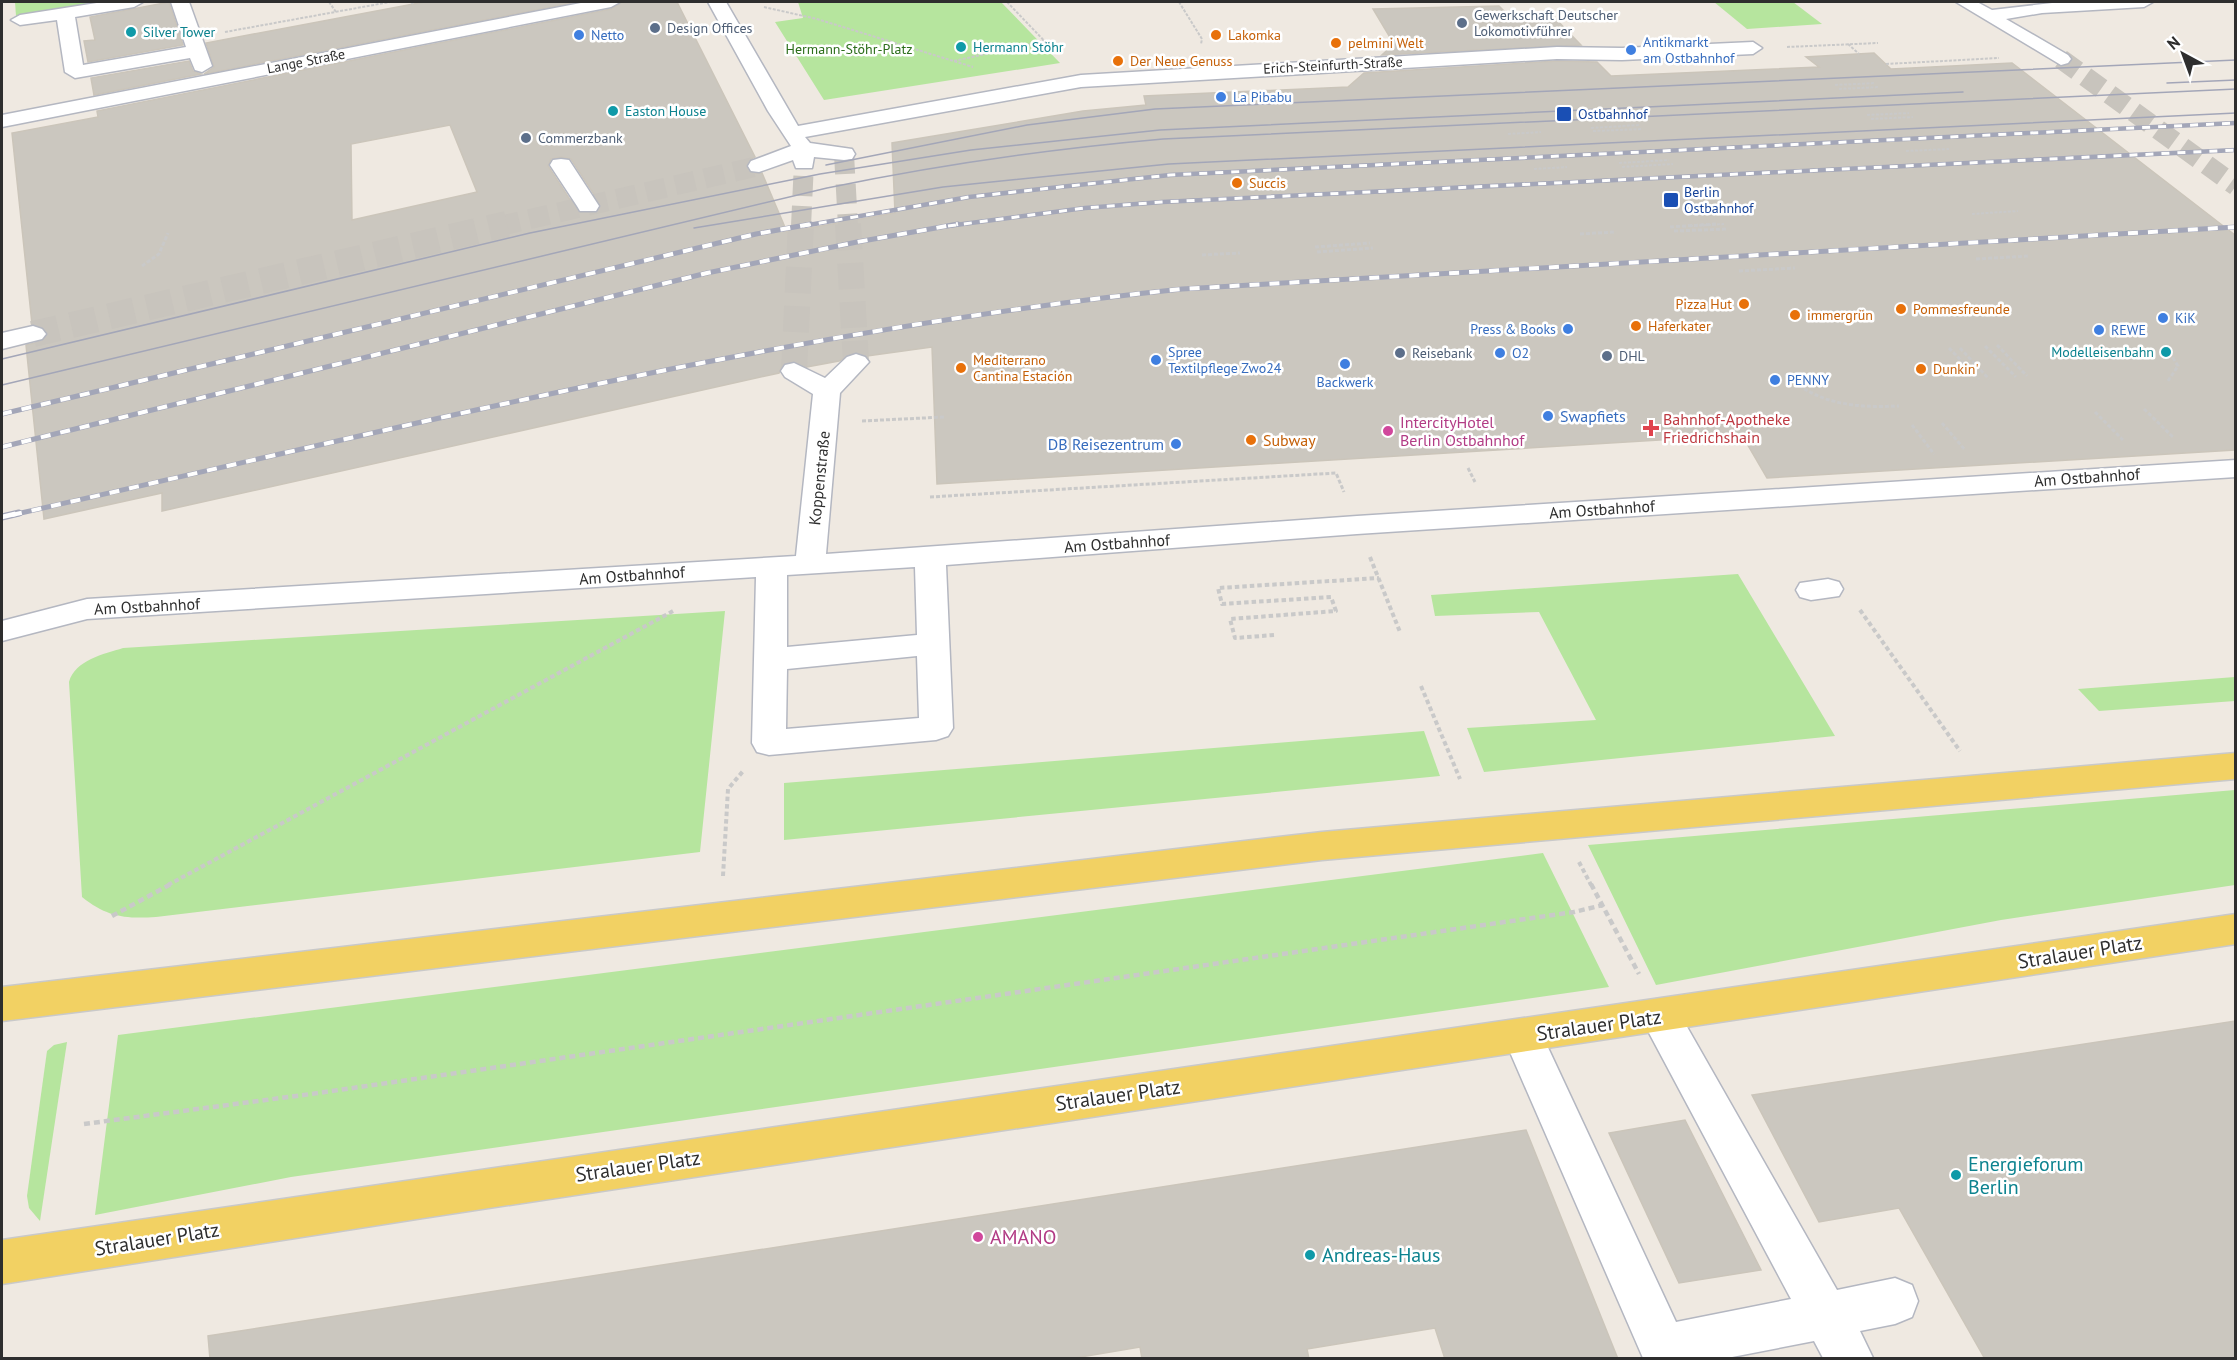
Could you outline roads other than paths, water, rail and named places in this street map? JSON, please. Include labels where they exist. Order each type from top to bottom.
[{"type":"main road","points":[[2,1004],[1141,866],[1560,824],[2235,766]]},
{"type":"main road","name":"Stralauer Platz","points":[[2,1262],[2235,929]]},
{"type":"street","points":[[20,20],[134,2]]},
{"type":"street","points":[[65,12],[75,72],[199,58],[180,2]]},
{"type":"street","name":"Lange Straße","points":[[2,121],[611,2]]},
{"type":"street","points":[[717,2],[800,148],[844,154]]},
{"type":"street","points":[[1965,2],[2061,59]]},
{"type":"street","points":[[1990,16],[2042,9],[2144,2]]},
{"type":"street","name":"Erich-Steinfurth-Straße","points":[[759,166],[800,148],[1039,89],[1081,81],[1557,53],[1622,54],[1753,48]]},
{"type":"street","points":[[561,165],[588,206]]},
{"type":"street","points":[[2,341],[33,334]]},
{"type":"street","points":[[794,371],[827,391],[856,362]]},
{"type":"street","name":"Koppenstraße","points":[[810,564],[827,391]]},
{"type":"street","name":"Am Ostbahnhof","points":[[2,631],[87,609],[930,557],[1357,525],[2235,468]]},
{"type":"street","points":[[772,566],[769,743],[936,728],[930,557]]},
{"type":"street","points":[[770,660],[933,644]]},
{"type":"street","points":[[1660,1016],[1849,1359]]},
{"type":"street","points":[[1523,1036],[1665,1353],[1895,1301]]},
{"type":"tunnel","points":[[2061,59],[2236,186]]},
{"type":"tunnel","points":[[844,154],[848,226]]},
{"type":"tunnel","points":[[801,226],[804,163]]},
{"type":"tunnel","points":[[500,226],[759,166]]},
{"type":"tunnel","points":[[33,334],[507,224]]},
{"type":"tunnel","points":[[794,371],[801,224]]},
{"type":"tunnel","points":[[848,224],[856,362]]},
{"type":"tram line","points":[[826,165],[1027,125],[1155,109],[2236,60]]},
{"type":"tram line","points":[[2167,83],[2236,80]]},
{"type":"tram line","points":[[2,385],[827,188],[910,172],[1036,153],[1163,139],[2236,89]]},
{"type":"tram line","points":[[2,359],[530,233],[820,174],[971,150],[1160,130],[1963,92]]},
{"type":"tram line","points":[[694,228],[943,187],[1169,164],[2236,113]]},
{"type":"railway","points":[[803,226],[969,197],[1170,175],[2236,123]]},
{"type":"railway","points":[[948,226],[1085,208],[1162,202],[2236,150]]},
{"type":"railway","points":[[2,414],[756,234],[811,224]]},
{"type":"railway","points":[[2,447],[707,273],[958,224]]},
{"type":"railway","points":[[12,515],[594,385],[887,329],[1034,307],[1182,289],[2236,227]]},
{"type":"railway","points":[[2,517],[19,513]]},
{"type":"place","name":"Gewerkschaft Deutscher Lokomotivführer","points":[[1462,23]]},
{"type":"place","name":"Design Offices","points":[[655,28]]},
{"type":"place","name":"Silver Tower","points":[[131,32]]},
{"type":"place","name":"Netto","points":[[579,35]]},
{"type":"place","name":"Lakomka","points":[[1216,35]]},
{"type":"place","name":"pelmini Welt","points":[[1336,43]]},
{"type":"place","name":"Hermann Stöhr","points":[[961,47]]},
{"type":"place","name":"Antikmarkt am Ostbahnhof","points":[[1631,50]]},
{"type":"place","name":"Der Neue Genuss","points":[[1118,61]]},
{"type":"place","name":"La Pibabu","points":[[1221,97]]},
{"type":"place","name":"Easton House","points":[[613,111]]},
{"type":"place","name":"Ostbahnhof","points":[[1564,114]]},
{"type":"place","name":"Commerzbank","points":[[526,138]]},
{"type":"place","name":"Succis","points":[[1237,183]]},
{"type":"place","name":"Berlin Ostbahnhof","points":[[1671,200]]},
{"type":"place","name":"Pizza Hut","points":[[1744,304]]},
{"type":"place","name":"Pommesfreunde","points":[[1901,309]]},
{"type":"place","name":"immergrün","points":[[1795,315]]},
{"type":"place","name":"KiK","points":[[2163,318]]},
{"type":"place","name":"Haferkater","points":[[1636,326]]},
{"type":"place","name":"Press & Books","points":[[1568,329]]},
{"type":"place","name":"REWE","points":[[2099,330]]},
{"type":"place","name":"Modelleisenbahn","points":[[2166,352]]},
{"type":"place","name":"Reisebank","points":[[1400,353]]},
{"type":"place","name":"O2","points":[[1500,353]]},
{"type":"place","name":"DHL","points":[[1607,356]]},
{"type":"place","name":"Spree Textilpflege Zwo24","points":[[1156,360]]},
{"type":"place","name":"Backwerk","points":[[1345,364]]},
{"type":"place","name":"Mediterrano Cantina Estación","points":[[961,368]]},
{"type":"place","name":"Dunkin'","points":[[1921,369]]},
{"type":"place","name":"PENNY","points":[[1775,380]]},
{"type":"place","name":"Swapfiets","points":[[1548,416]]},
{"type":"place","name":"Bahnhof-Apotheke Friedrichshain","points":[[1651,428]]},
{"type":"place","name":"IntercityHotel Berlin Ostbahnhof","points":[[1388,431]]},
{"type":"place","name":"Subway","points":[[1251,440]]},
{"type":"place","name":"DB Reisezentrum","points":[[1176,444]]},
{"type":"place","name":"Energieforum Berlin","points":[[1956,1175]]},
{"type":"place","name":"AMANO","points":[[978,1237]]},
{"type":"place","name":"Andreas-Haus","points":[[1310,1255]]},
{"type":"park label","name":"Hermann-Stöhr-Platz","points":[[849,49]]}]
